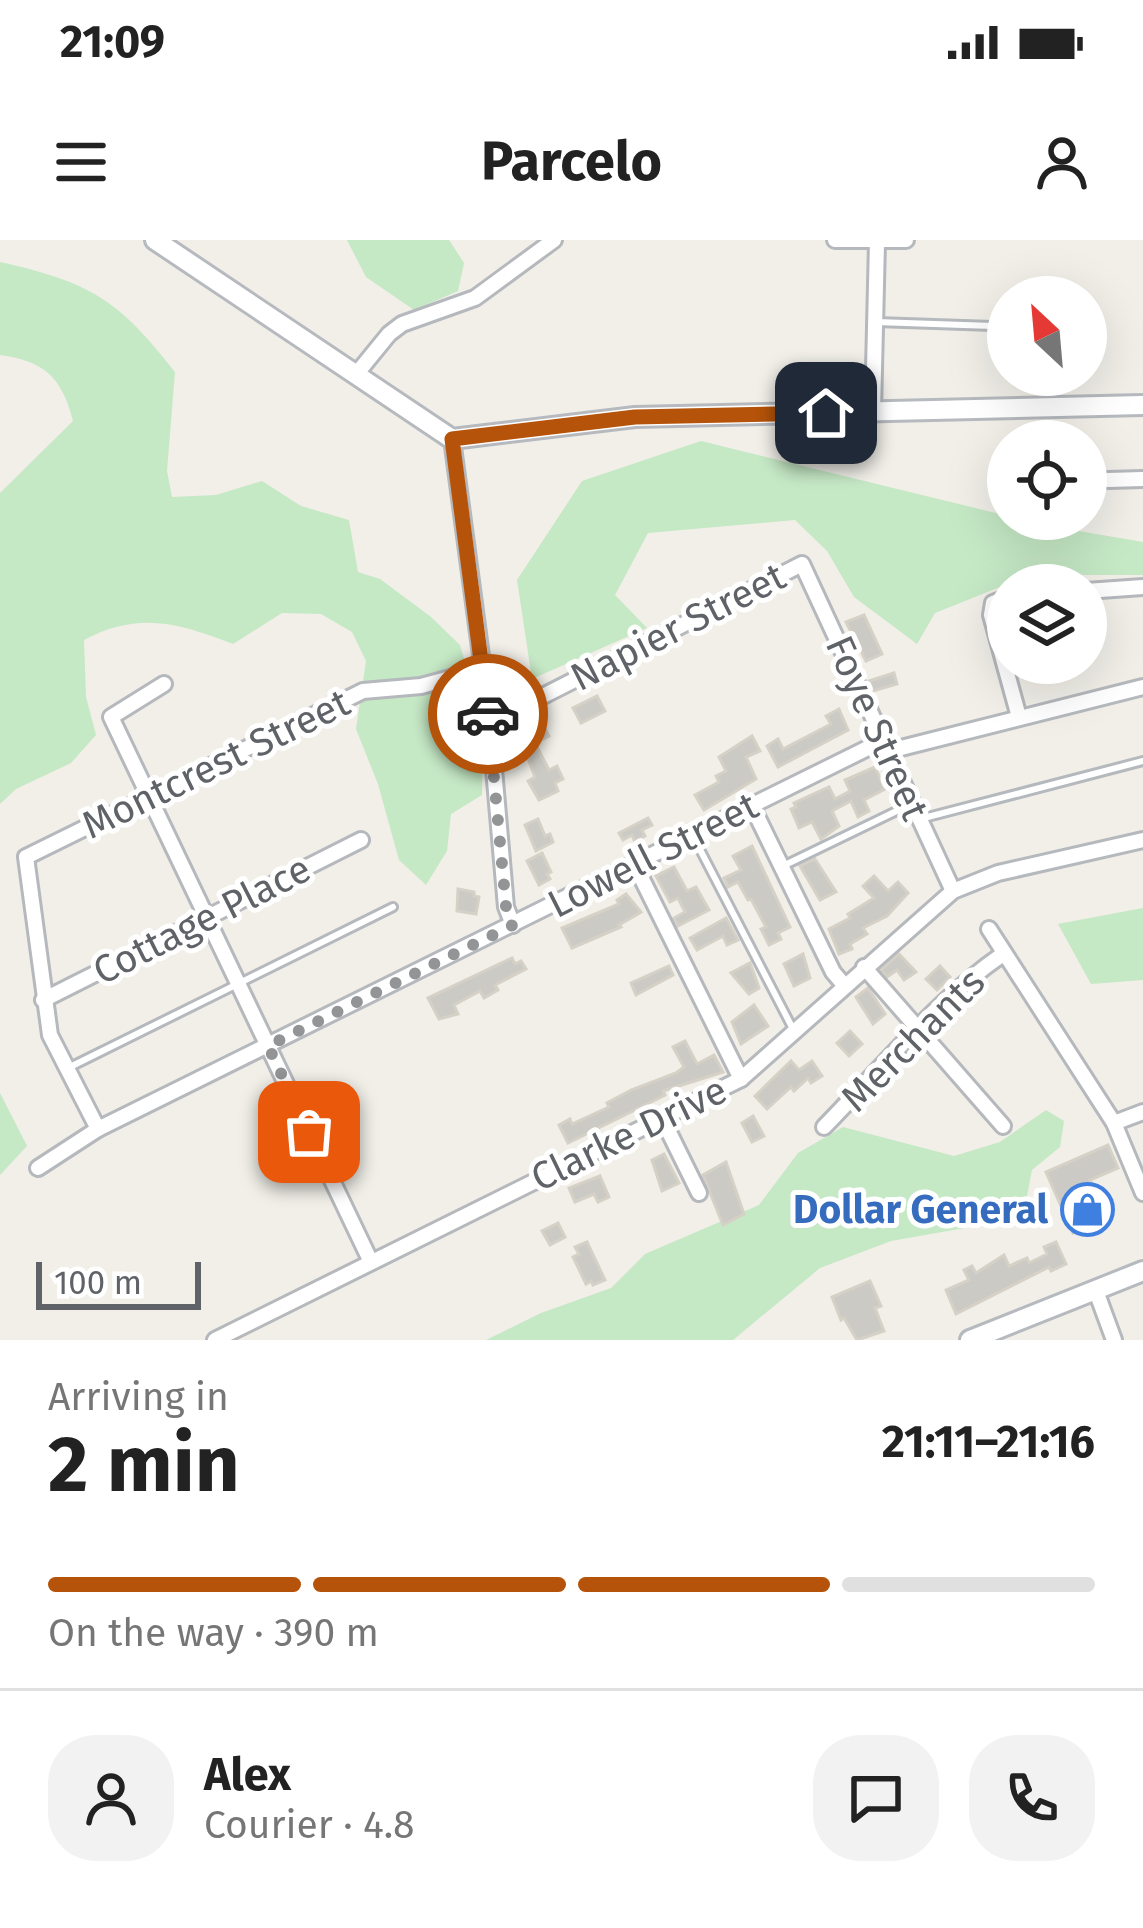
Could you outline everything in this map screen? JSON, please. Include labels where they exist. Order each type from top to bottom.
[{"type":"main road","points":[[155,240],[452,439],[635,417],[1143,405]]},
{"type":"main road","points":[[970,1340],[1007,1332],[1143,1271]]},
{"type":"street","points":[[358,372],[401,324],[476,298],[554,240]]},
{"type":"street","points":[[835,240],[905,240]]},
{"type":"street","points":[[873,412],[877,242]]},
{"type":"street","points":[[452,439],[490,723],[506,907],[513,925]]},
{"type":"street","points":[[1108,480],[1143,478]]},
{"type":"street","name":"Napier Street","points":[[490,723],[802,564]]},
{"type":"street","name":"Foye Street","points":[[802,564],[953,891]]},
{"type":"street","points":[[1107,590],[1143,587]]},
{"type":"street","name":"Montcrest Street","points":[[43,1000],[26,857],[363,692],[422,686],[480,670]]},
{"type":"street","points":[[164,684],[111,717],[371,1262]]},
{"type":"street","points":[[1010,684],[1019,717]]},
{"type":"street","name":"Lowell Street","points":[[38,1168],[98,1129],[634,863],[887,745],[1143,687]]},
{"type":"street","points":[[752,806],[833,972],[844,985]]},
{"type":"street","name":"Cottage Place","points":[[43,1000],[361,840]]},
{"type":"street","name":"Clarke Drive","points":[[215,1340],[741,1079],[953,891],[998,873],[1143,840]]},
{"type":"street","points":[[634,863],[741,1079]]},
{"type":"street","points":[[989,929],[1114,1124],[1142,1189]]},
{"type":"street","name":"Merchants","points":[[824,1127],[978,971],[1004,954]]},
{"type":"street","points":[[864,967],[1003,1126]]},
{"type":"street","points":[[43,1000],[50,1035],[98,1129]]},
{"type":"street","points":[[1114,1124],[1143,1112]]},
{"type":"street","points":[[662,1118],[699,1193]]},
{"type":"street","points":[[1096,1291],[1114,1340]]},
{"type":"lane","points":[[876,322],[987,326]]},
{"type":"lane","points":[[782,867],[914,812],[1143,761]]},
{"type":"lane","points":[[692,835],[794,1030]]},
{"type":"lane","points":[[67,1069],[392,907]]},
{"type":"green space","points":[[347,240],[449,240],[464,263],[458,291],[414,310],[366,277]]},
{"type":"green space","points":[[0,262],[57,278],[100,298],[137,327],[175,372],[167,471],[172,497],[216,495],[262,481],[301,506],[349,520],[358,572],[380,579],[460,645],[483,722],[482,795],[451,814],[447,851],[426,885],[399,860],[378,784],[356,729],[366,661],[352,632],[321,614],[282,613],[233,644],[158,623],[123,625],[84,640],[86,697],[96,735],[71,763],[16,789],[0,804],[0,493],[73,421],[63,393],[49,374],[0,355]]},
{"type":"green space","points":[[701,441],[987,511],[987,540],[1107,540],[1107,536],[1143,542],[1143,575],[1107,575],[1107,564],[987,564],[987,592],[935,613],[917,644],[854,597],[827,551],[795,520],[648,533],[615,595],[647,628],[532,679],[517,580],[582,481]]},
{"type":"green space","points":[[1143,908],[1143,980],[1091,984],[1058,924]]},
{"type":"green space","points":[[0,1093],[27,1146],[0,1175]]},
{"type":"green space","points":[[1046,1110],[1064,1121],[1060,1147],[1032,1170],[1027,1196],[976,1226],[891,1241],[820,1268],[733,1340],[486,1340],[541,1313],[611,1288],[645,1254],[759,1205],[798,1153],[843,1127],[954,1156],[1000,1142]]},
{"type":"building","points":[[864,615],[882,654],[866,661],[846,622]]},
{"type":"building","points":[[894,673],[897,684],[873,691],[869,681]]},
{"type":"building","points":[[597,696],[605,711],[581,723],[573,708]]},
{"type":"building","points":[[839,709],[848,730],[778,767],[767,746],[778,739],[783,749],[831,724],[826,716]]},
{"type":"building","points":[[542,723],[549,736],[535,743],[549,770],[557,766],[563,779],[555,783],[558,791],[539,800],[528,781],[535,777],[518,732]]},
{"type":"building","points":[[752,736],[760,751],[746,757],[756,779],[704,810],[695,795],[719,782],[716,776],[726,771],[719,757]]},
{"type":"building","points":[[875,767],[885,789],[864,800],[869,811],[858,817],[851,801],[832,811],[839,826],[821,839],[812,822],[799,828],[791,809],[794,803],[829,787],[835,799],[850,791],[845,780]]},
{"type":"building","points":[[648,818],[652,825],[642,830],[645,836],[635,842],[632,835],[623,840],[619,833]]},
{"type":"building","points":[[538,819],[553,842],[536,851],[525,825]]},
{"type":"building","points":[[752,846],[790,927],[769,945],[761,929],[766,927],[751,899],[738,882],[728,887],[724,878],[741,870],[733,856]]},
{"type":"building","points":[[542,853],[551,872],[547,874],[550,879],[539,885],[527,861]]},
{"type":"building","points":[[815,859],[836,892],[820,900],[800,866]]},
{"type":"building","points":[[674,867],[687,891],[696,887],[709,910],[678,926],[674,918],[685,912],[678,898],[670,902],[656,876]]},
{"type":"building","points":[[874,876],[888,891],[898,882],[908,893],[887,916],[863,928],[867,934],[850,944],[852,949],[839,954],[829,929],[874,898],[863,886]]},
{"type":"building","points":[[458,889],[479,897],[476,914],[457,911]]},
{"type":"building","points":[[626,894],[641,912],[621,927],[572,948],[562,928],[619,904],[617,900]]},
{"type":"building","points":[[726,918],[738,940],[727,945],[723,936],[697,950],[690,938]]},
{"type":"building","points":[[803,954],[810,978],[794,986],[784,964]]},
{"type":"building","points":[[899,954],[916,972],[904,980],[897,970],[887,977],[881,970]]},
{"type":"building","points":[[512,958],[526,969],[495,985],[498,990],[484,998],[480,991],[454,1005],[458,1014],[439,1019],[428,998]]},
{"type":"building","points":[[750,963],[759,988],[749,994],[731,973]]},
{"type":"building","points":[[669,966],[673,975],[636,995],[631,983]]},
{"type":"building","points":[[940,966],[950,977],[937,990],[926,979]]},
{"type":"building","points":[[868,988],[885,1014],[873,1024],[856,997]]},
{"type":"building","points":[[754,1005],[768,1026],[741,1044],[732,1022]]},
{"type":"building","points":[[850,1031],[862,1044],[849,1056],[837,1043]]},
{"type":"building","points":[[685,1041],[697,1064],[714,1055],[723,1072],[663,1091],[665,1095],[568,1143],[559,1125],[570,1119],[572,1124],[609,1107],[607,1103],[631,1090],[676,1073],[684,1067],[673,1047]]},
{"type":"building","points":[[791,1061],[799,1070],[812,1061],[822,1076],[811,1083],[808,1078],[794,1091],[791,1087],[767,1109],[755,1096]]},
{"type":"building","points":[[753,1116],[764,1136],[752,1142],[742,1123]]},
{"type":"building","points":[[1108,1145],[1118,1168],[1090,1180],[1107,1218],[1073,1233],[1046,1172]]},
{"type":"building","points":[[664,1154],[679,1183],[662,1191],[652,1160]]},
{"type":"building","points":[[726,1162],[744,1214],[723,1225],[703,1175]]},
{"type":"building","points":[[600,1176],[609,1197],[598,1202],[594,1194],[575,1202],[569,1188]]},
{"type":"building","points":[[558,1223],[565,1237],[550,1245],[542,1231]]},
{"type":"building","points":[[587,1242],[605,1280],[593,1285],[591,1281],[586,1284],[573,1257],[579,1254],[575,1247]]},
{"type":"building","points":[[1056,1242],[1066,1264],[1051,1271],[1049,1267],[956,1314],[946,1290],[969,1280],[964,1270],[972,1266],[976,1273],[1004,1255],[1009,1266],[1027,1258],[1029,1263],[1047,1254],[1044,1247]]},
{"type":"building","points":[[870,1281],[881,1306],[875,1308],[884,1331],[857,1340],[841,1320],[832,1297]]},
{"type":"way so far","points":[[309,1132],[268,1046],[513,925],[506,907],[488,714]]},
{"type":"place","name":"Dollar General","points":[[1087,1210]]},
{"type":"route","points":[[488,714],[452,439],[635,417],[826,413]]}]
